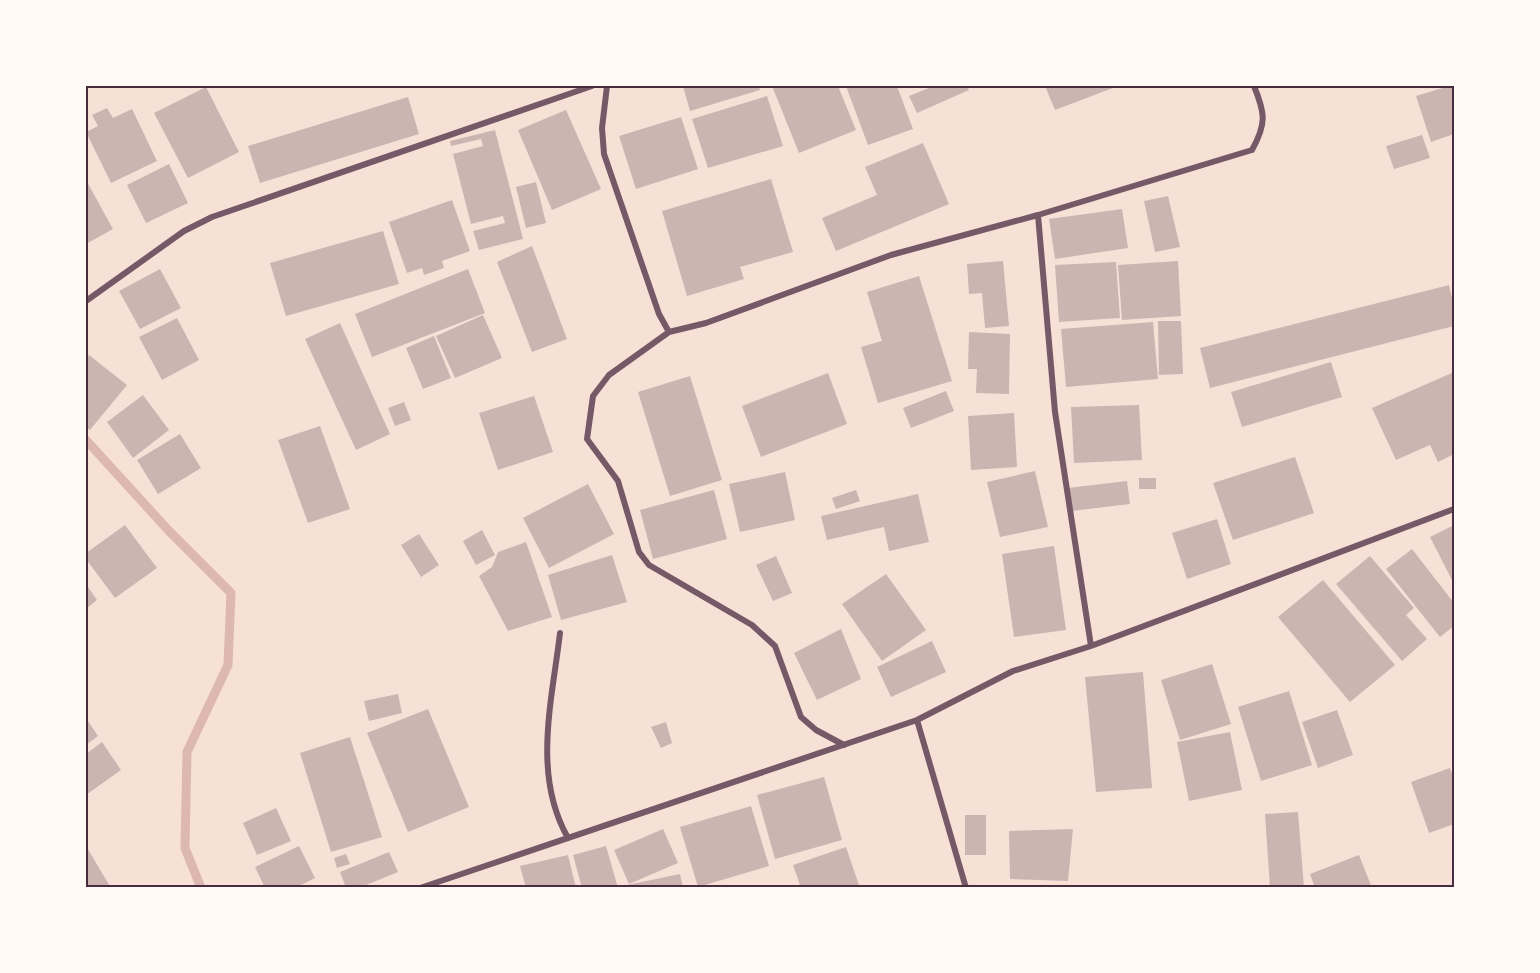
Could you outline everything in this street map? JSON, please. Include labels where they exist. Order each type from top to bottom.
[{"type":"street","points":[[86,301],[184,231],[212,217],[592,86]]},
{"type":"street","points":[[607,86],[602,128],[604,154],[658,314],[669,332]]},
{"type":"street","points":[[844,745],[816,730],[801,717],[775,646],[752,625],[649,565],[639,552],[618,481],[587,439],[593,396],[609,375],[669,332],[706,323],[891,255],[1252,150],[1262,132],[1264,110],[1254,86]]},
{"type":"street","points":[[1038,214],[1055,412],[1091,646]]},
{"type":"street","points":[[420,888],[917,720],[1013,672],[1091,646],[1455,509]]},
{"type":"street","points":[[560,633],[547,722],[547,765],[555,816],[568,838]]},
{"type":"street","points":[[917,720],[966,888]]},
{"type":"building","points":[[683,86],[759,86],[760,90],[690,111]]},
{"type":"building","points":[[772,86],[838,86],[856,130],[799,153]]},
{"type":"building","points":[[846,86],[897,86],[913,129],[868,145]]},
{"type":"building","points":[[934,86],[967,86],[969,90],[917,113],[909,96]]},
{"type":"building","points":[[1045,86],[1118,86],[1055,110]]},
{"type":"building","points":[[1454,86],[1454,134],[1431,142],[1416,96]]},
{"type":"building","points":[[206,87],[239,152],[188,178],[154,113]]},
{"type":"building","points":[[767,96],[783,146],[708,168],[692,119]]},
{"type":"building","points":[[408,97],[419,134],[260,183],[248,146]]},
{"type":"building","points":[[107,108],[113,118],[132,109],[157,161],[111,183],[86,132],[98,126],[92,115]]},
{"type":"building","points":[[566,110],[601,189],[552,210],[518,130]]},
{"type":"building","points":[[681,117],[698,169],[636,189],[619,136]]},
{"type":"building","points":[[495,130],[523,239],[479,250],[473,231],[505,223],[503,216],[471,224],[453,154],[483,146],[481,139],[451,146],[450,141]]},
{"type":"building","points":[[1422,135],[1430,158],[1394,169],[1386,146]]},
{"type":"building","points":[[923,143],[949,204],[836,251],[822,218],[877,195],[865,167]]},
{"type":"building","points":[[169,164],[188,203],[146,223],[127,185]]},
{"type":"building","points":[[771,179],[793,252],[740,267],[744,279],[687,296],[662,211]]},
{"type":"building","points":[[86,180],[113,229],[86,244]]},
{"type":"building","points":[[536,182],[546,223],[526,228],[516,187]]},
{"type":"building","points":[[1168,196],[1180,247],[1155,252],[1144,201]]},
{"type":"building","points":[[452,200],[470,251],[442,261],[444,268],[424,275],[422,268],[407,273],[389,222]]},
{"type":"building","points":[[1122,209],[1128,248],[1055,259],[1049,219]]},
{"type":"building","points":[[383,231],[399,284],[286,316],[270,263]]},
{"type":"building","points":[[532,246],[567,339],[532,352],[497,262]]},
{"type":"building","points":[[1003,261],[1009,326],[985,328],[982,293],[969,294],[967,264]]},
{"type":"building","points":[[1178,261],[1181,316],[1122,320],[1118,265]]},
{"type":"building","points":[[1116,262],[1120,318],[1059,322],[1055,265]]},
{"type":"building","points":[[160,269],[181,308],[140,329],[119,291]]},
{"type":"building","points":[[468,269],[485,313],[372,357],[355,314]]},
{"type":"building","points":[[919,276],[952,381],[878,403],[861,347],[882,341],[867,292]]},
{"type":"building","points":[[1449,285],[1454,307],[1454,326],[1210,388],[1200,348]]},
{"type":"building","points":[[483,315],[502,358],[455,378],[436,336]]},
{"type":"building","points":[[177,318],[199,360],[162,380],[139,337]]},
{"type":"building","points":[[1158,321],[1181,321],[1183,374],[1159,375]]},
{"type":"building","points":[[1153,322],[1158,379],[1066,387],[1061,329]]},
{"type":"building","points":[[340,323],[390,434],[356,450],[305,339]]},
{"type":"building","points":[[969,332],[1010,334],[1009,394],[976,393],[977,369],[968,369]]},
{"type":"building","points":[[434,336],[451,378],[423,389],[406,348]]},
{"type":"building","points":[[89,355],[127,385],[90,430],[86,427],[86,358]]},
{"type":"building","points":[[1331,362],[1342,397],[1242,427],[1231,392]]},
{"type":"building","points":[[1454,372],[1454,454],[1438,462],[1430,445],[1396,460],[1372,408]]},
{"type":"building","points":[[828,373],[847,424],[761,457],[742,406]]},
{"type":"building","points":[[690,376],[722,480],[670,496],[638,392]]},
{"type":"building","points":[[946,391],[954,411],[911,428],[903,408]]},
{"type":"building","points":[[143,395],[169,430],[133,458],[107,422]]},
{"type":"building","points":[[534,396],[553,452],[498,470],[479,413]]},
{"type":"building","points":[[404,402],[411,420],[395,426],[388,408]]},
{"type":"building","points":[[1139,405],[1142,460],[1074,463],[1071,407]]},
{"type":"building","points":[[1014,413],[1017,467],[971,470],[968,416]]},
{"type":"building","points":[[320,426],[350,509],[308,523],[278,440]]},
{"type":"building","points":[[180,434],[201,468],[158,494],[137,460]]},
{"type":"building","points":[[1295,457],[1314,513],[1233,540],[1213,483]]},
{"type":"building","points":[[1035,471],[1048,527],[1000,537],[987,482]]},
{"type":"building","points":[[785,472],[795,520],[740,532],[729,484]]},
{"type":"building","points":[[1139,478],[1156,478],[1156,489],[1139,489]]},
{"type":"building","points":[[1127,481],[1130,504],[1071,511],[1068,488]]},
{"type":"building","points":[[588,484],[614,534],[549,568],[523,518]]},
{"type":"building","points":[[714,490],[727,539],[653,559],[640,510]]},
{"type":"building","points":[[856,490],[860,501],[836,509],[832,498]]},
{"type":"building","points":[[918,494],[929,542],[889,551],[884,527],[827,540],[821,516]]},
{"type":"building","points":[[1217,519],[1231,564],[1187,579],[1172,533]]},
{"type":"building","points":[[125,525],[157,568],[115,598],[86,559],[86,553]]},
{"type":"building","points":[[1454,525],[1454,584],[1430,537]]},
{"type":"building","points":[[482,530],[495,555],[476,565],[463,541]]},
{"type":"building","points":[[419,534],[439,565],[421,577],[401,545]]},
{"type":"building","points":[[526,542],[552,617],[508,631],[479,576],[492,567],[498,552]]},
{"type":"building","points":[[1054,546],[1066,630],[1014,637],[1002,554]]},
{"type":"building","points":[[1412,549],[1454,603],[1454,626],[1440,637],[1386,569]]},
{"type":"building","points":[[612,555],[627,602],[561,620],[548,575]]},
{"type":"building","points":[[776,556],[792,593],[773,601],[756,565]]},
{"type":"building","points":[[1370,556],[1414,608],[1406,615],[1427,639],[1402,661],[1336,584]]},
{"type":"building","points":[[886,574],[926,630],[882,661],[842,604]]},
{"type":"building","points":[[1323,580],[1395,665],[1350,702],[1278,617]]},
{"type":"building","points":[[86,584],[97,600],[86,609]]},
{"type":"building","points":[[841,629],[861,679],[817,700],[794,653]]},
{"type":"building","points":[[932,641],[946,672],[891,697],[877,667]]},
{"type":"building","points":[[1212,664],[1231,724],[1180,740],[1161,680]]},
{"type":"building","points":[[1143,672],[1152,788],[1096,792],[1085,677]]},
{"type":"building","points":[[1289,691],[1312,765],[1261,781],[1238,707]]},
{"type":"building","points":[[398,694],[402,713],[369,721],[364,701]]},
{"type":"building","points":[[428,709],[469,807],[408,832],[367,733]]},
{"type":"building","points":[[1337,710],[1353,755],[1318,768],[1302,722]]},
{"type":"building","points":[[86,718],[98,736],[86,745]]},
{"type":"building","points":[[666,722],[672,743],[661,748],[651,727]]},
{"type":"building","points":[[1230,732],[1242,790],[1189,801],[1177,742]]},
{"type":"building","points":[[350,737],[382,837],[331,852],[300,753]]},
{"type":"building","points":[[102,742],[121,770],[86,795],[86,754]]},
{"type":"building","points":[[1450,768],[1454,780],[1454,824],[1429,833],[1411,782]]},
{"type":"building","points":[[824,777],[842,840],[775,859],[757,795]]},
{"type":"building","points":[[751,806],[769,866],[698,887],[680,827]]},
{"type":"building","points":[[276,808],[291,841],[257,855],[243,823]]},
{"type":"building","points":[[1298,812],[1304,888],[1270,888],[1265,814]]},
{"type":"building","points":[[965,815],[986,815],[986,855],[965,855]]},
{"type":"building","points":[[663,829],[678,863],[629,884],[614,850]]},
{"type":"building","points":[[1073,829],[1068,881],[1010,879],[1009,831]]},
{"type":"building","points":[[86,846],[111,888],[86,888]]},
{"type":"building","points":[[299,846],[315,878],[295,888],[265,888],[255,867]]},
{"type":"building","points":[[606,846],[618,888],[582,888],[573,855]]},
{"type":"building","points":[[846,847],[860,888],[801,888],[793,865]]},
{"type":"building","points":[[389,852],[398,872],[359,888],[346,888],[340,872]]},
{"type":"building","points":[[346,854],[350,864],[337,868],[334,858]]},
{"type":"building","points":[[568,855],[576,888],[526,888],[520,866]]},
{"type":"building","points":[[1359,855],[1372,888],[1315,888],[1310,874]]},
{"type":"building","points":[[680,874],[683,888],[627,888],[627,885]]},
{"type":"waterway","points":[[86,440],[169,531],[231,593],[228,665],[187,752],[185,848],[201,888]]}]
